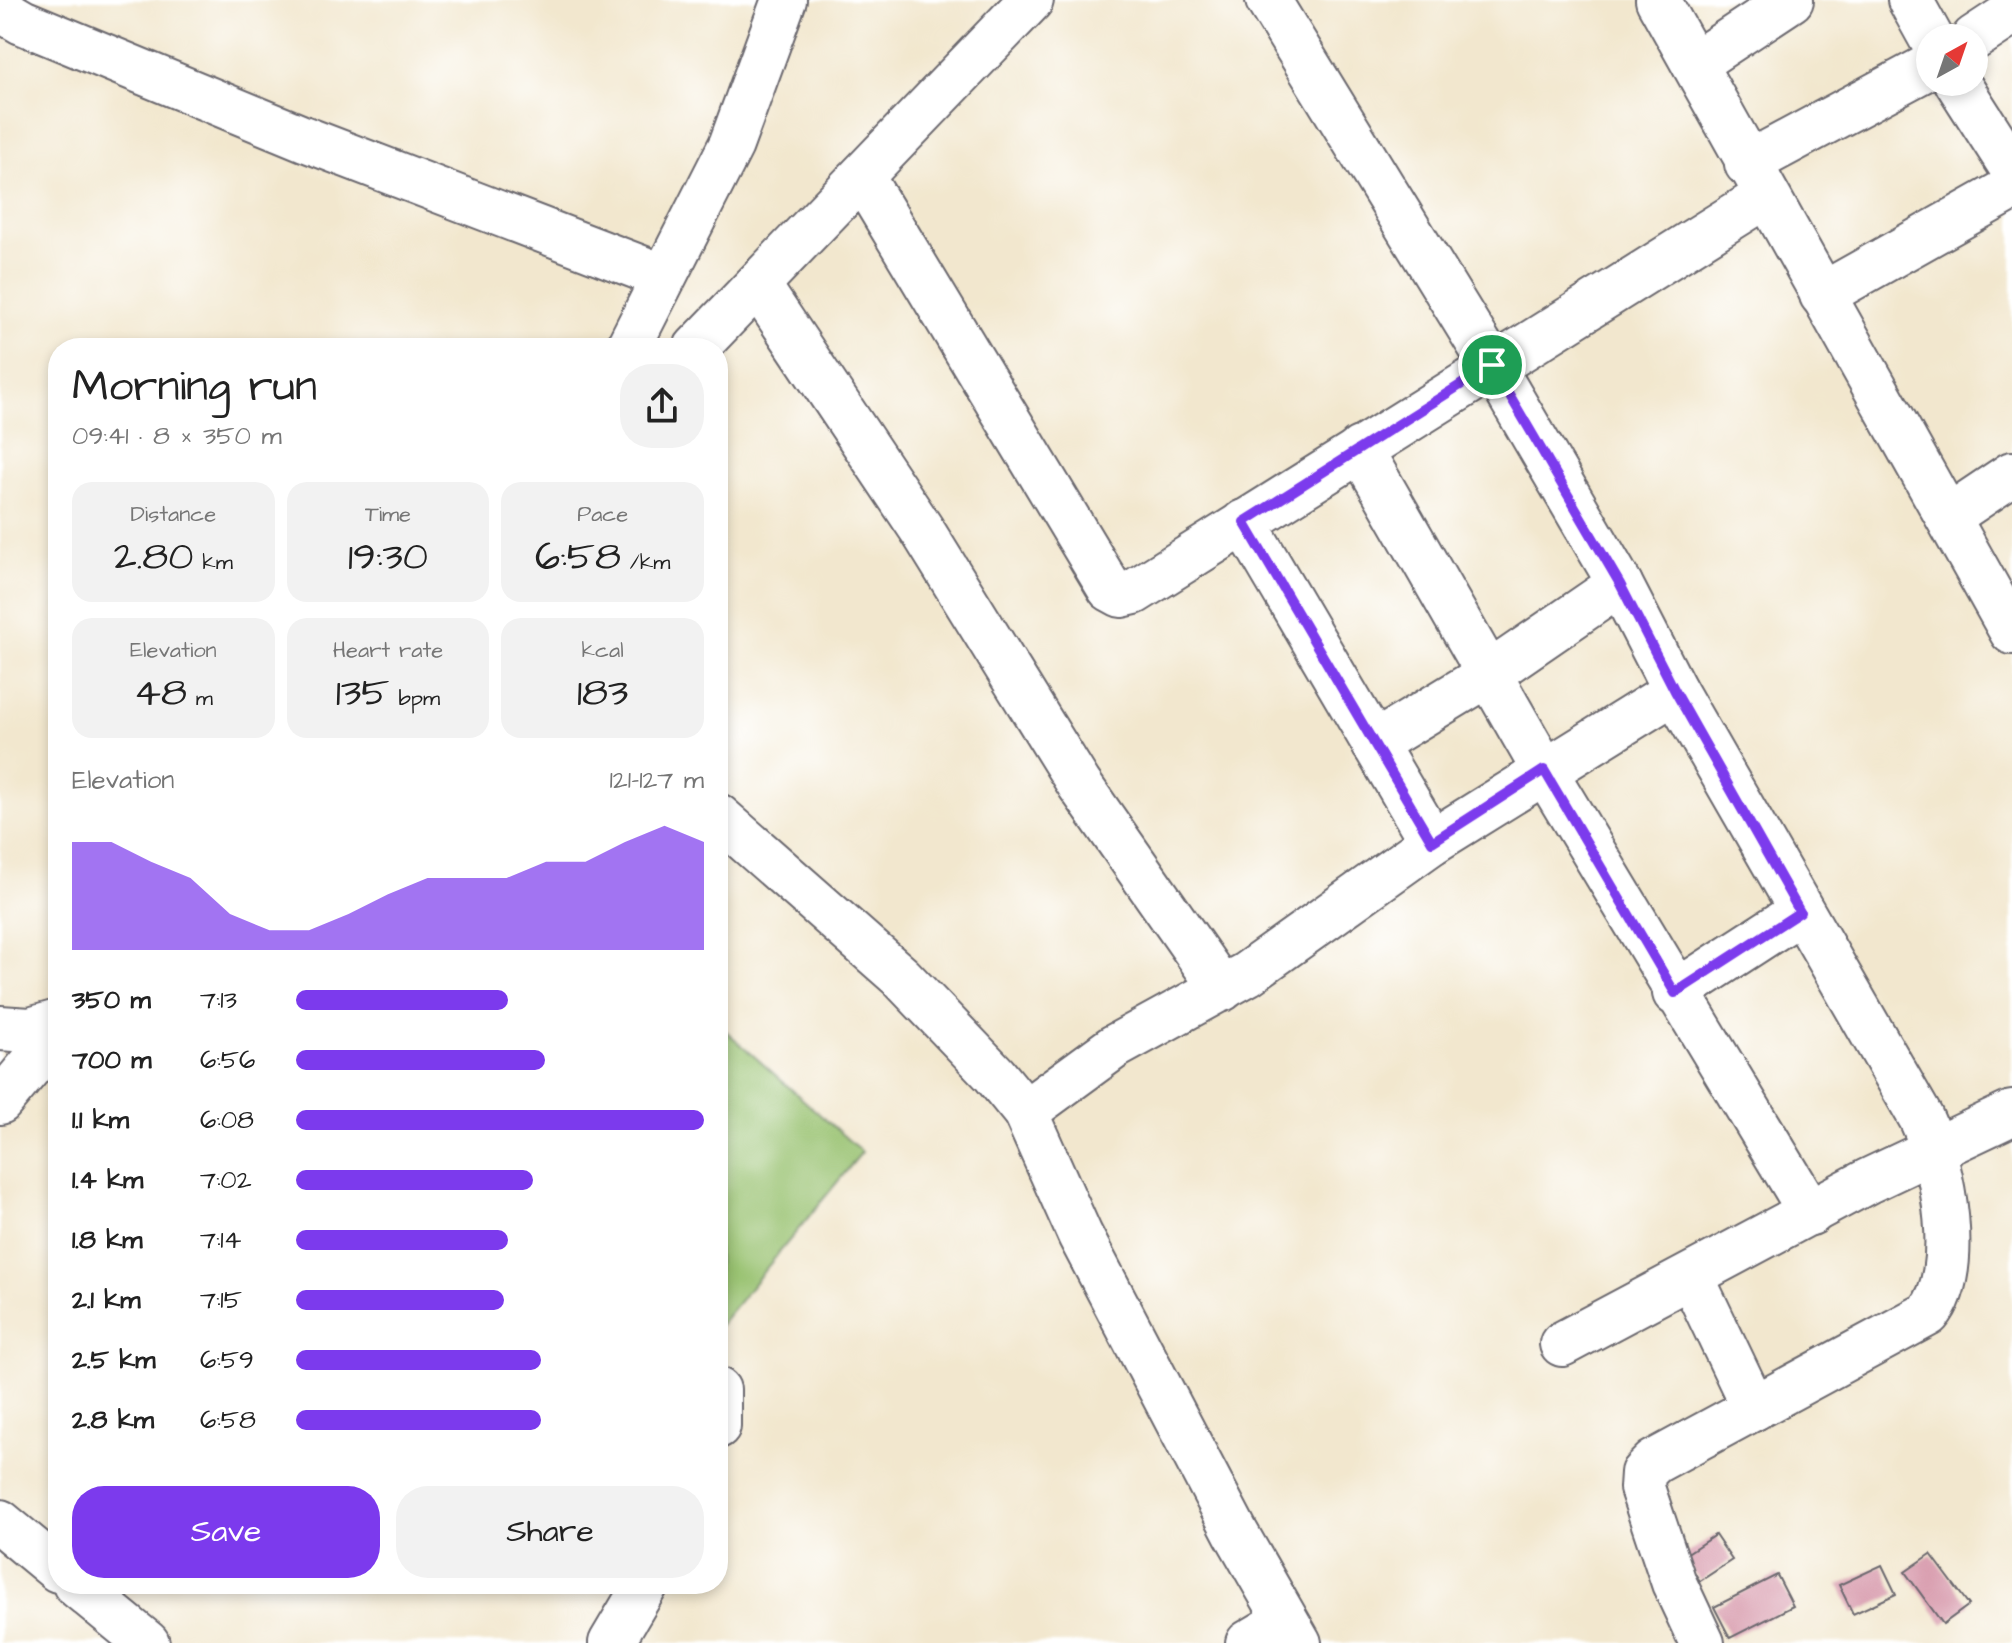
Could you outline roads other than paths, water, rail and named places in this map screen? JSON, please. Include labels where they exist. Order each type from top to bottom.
[{"type":"street","points":[[633,338],[731,145],[784,0]]},
{"type":"street","points":[[706,338],[1031,0]]},
{"type":"street","points":[[1268,0],[1492,365],[1620,584],[1675,691],[1936,1149],[1945,1214],[1944,1284],[1936,1305],[1916,1323],[1654,1462],[1643,1473],[1642,1488],[1674,1583],[1702,1643]]},
{"type":"street","points":[[1658,0],[2012,632]]},
{"type":"street","points":[[1694,64],[1791,0]]},
{"type":"street","points":[[1910,0],[1923,24]]},
{"type":"street","points":[[0,9],[22,22],[305,139],[662,276]]},
{"type":"street","points":[[1988,29],[2012,13]]},
{"type":"street","points":[[862,177],[1110,589],[1121,595],[1134,592],[1492,365],[1757,180],[1916,75]]},
{"type":"street","points":[[1966,96],[2012,168]]},
{"type":"street","points":[[1822,295],[2012,188]]},
{"type":"street","points":[[758,285],[922,530],[1079,784],[1222,989]]},
{"type":"street","points":[[1360,449],[1675,993],[1811,1213]]},
{"type":"street","points":[[1948,517],[2012,474]]},
{"type":"street","points":[[1244,522],[1432,842]]},
{"type":"street","points":[[1374,744],[1489,674],[1620,584]]},
{"type":"street","points":[[1025,1112],[1114,1047],[1222,989],[1432,842],[1675,691]]},
{"type":"street","points":[[728,825],[901,977],[994,1074],[1025,1112],[1080,1235],[1292,1632],[1248,1643]]},
{"type":"street","points":[[1675,993],[1800,912]]},
{"type":"street","points":[[0,1028],[30,1030],[48,1025]]},
{"type":"street","points":[[0,1102],[48,1045]]},
{"type":"street","points":[[1562,1344],[1811,1213],[2012,1113]]},
{"type":"street","points":[[1691,1276],[1754,1408]]},
{"type":"street","points":[[0,1522],[48,1562]]},
{"type":"street","points":[[87,1594],[147,1643]]},
{"type":"street","points":[[611,1643],[640,1594]]}]
